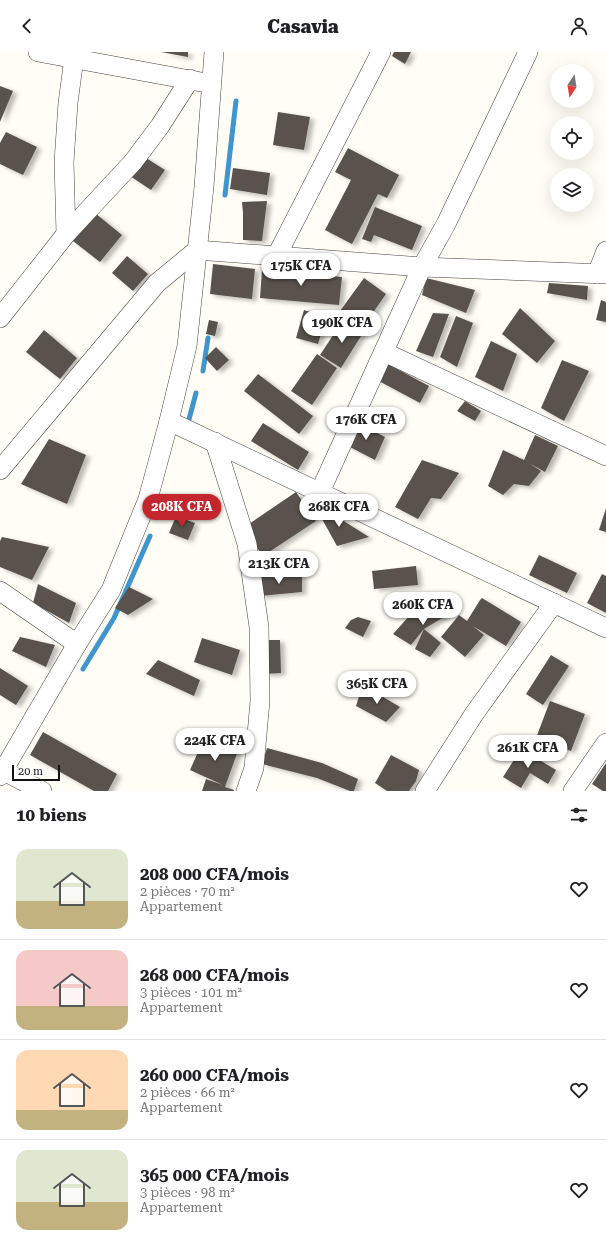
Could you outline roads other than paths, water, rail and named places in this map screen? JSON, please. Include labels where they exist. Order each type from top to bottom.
[{"type":"street","points":[[38,52],[190,79],[212,85]]},
{"type":"street","points":[[42,791],[3,767],[111,590],[148,499],[187,346],[204,186],[214,52]]},
{"type":"street","points":[[276,257],[381,52]]},
{"type":"street","points":[[320,492],[422,267],[446,224],[528,52]]},
{"type":"street","points":[[66,234],[64,162],[68,103],[74,58]]},
{"type":"street","points":[[0,318],[66,234],[133,162],[160,126],[190,79]]},
{"type":"street","points":[[0,470],[156,284],[197,250],[422,267],[601,274],[606,251]]},
{"type":"street","points":[[384,352],[606,456]]},
{"type":"street","points":[[169,421],[606,628]]},
{"type":"street","points":[[215,442],[247,544],[259,627],[260,701],[254,768],[246,791]]},
{"type":"street","points":[[0,591],[77,644]]},
{"type":"street","points":[[425,791],[474,714],[554,603]]},
{"type":"street","points":[[573,791],[606,743]]},
{"type":"waterway","points":[[225,195],[236,101]]},
{"type":"waterway","points":[[203,371],[208,338]]},
{"type":"waterway","points":[[188,423],[196,393]]},
{"type":"waterway","points":[[83,669],[114,618],[150,536]]}]
